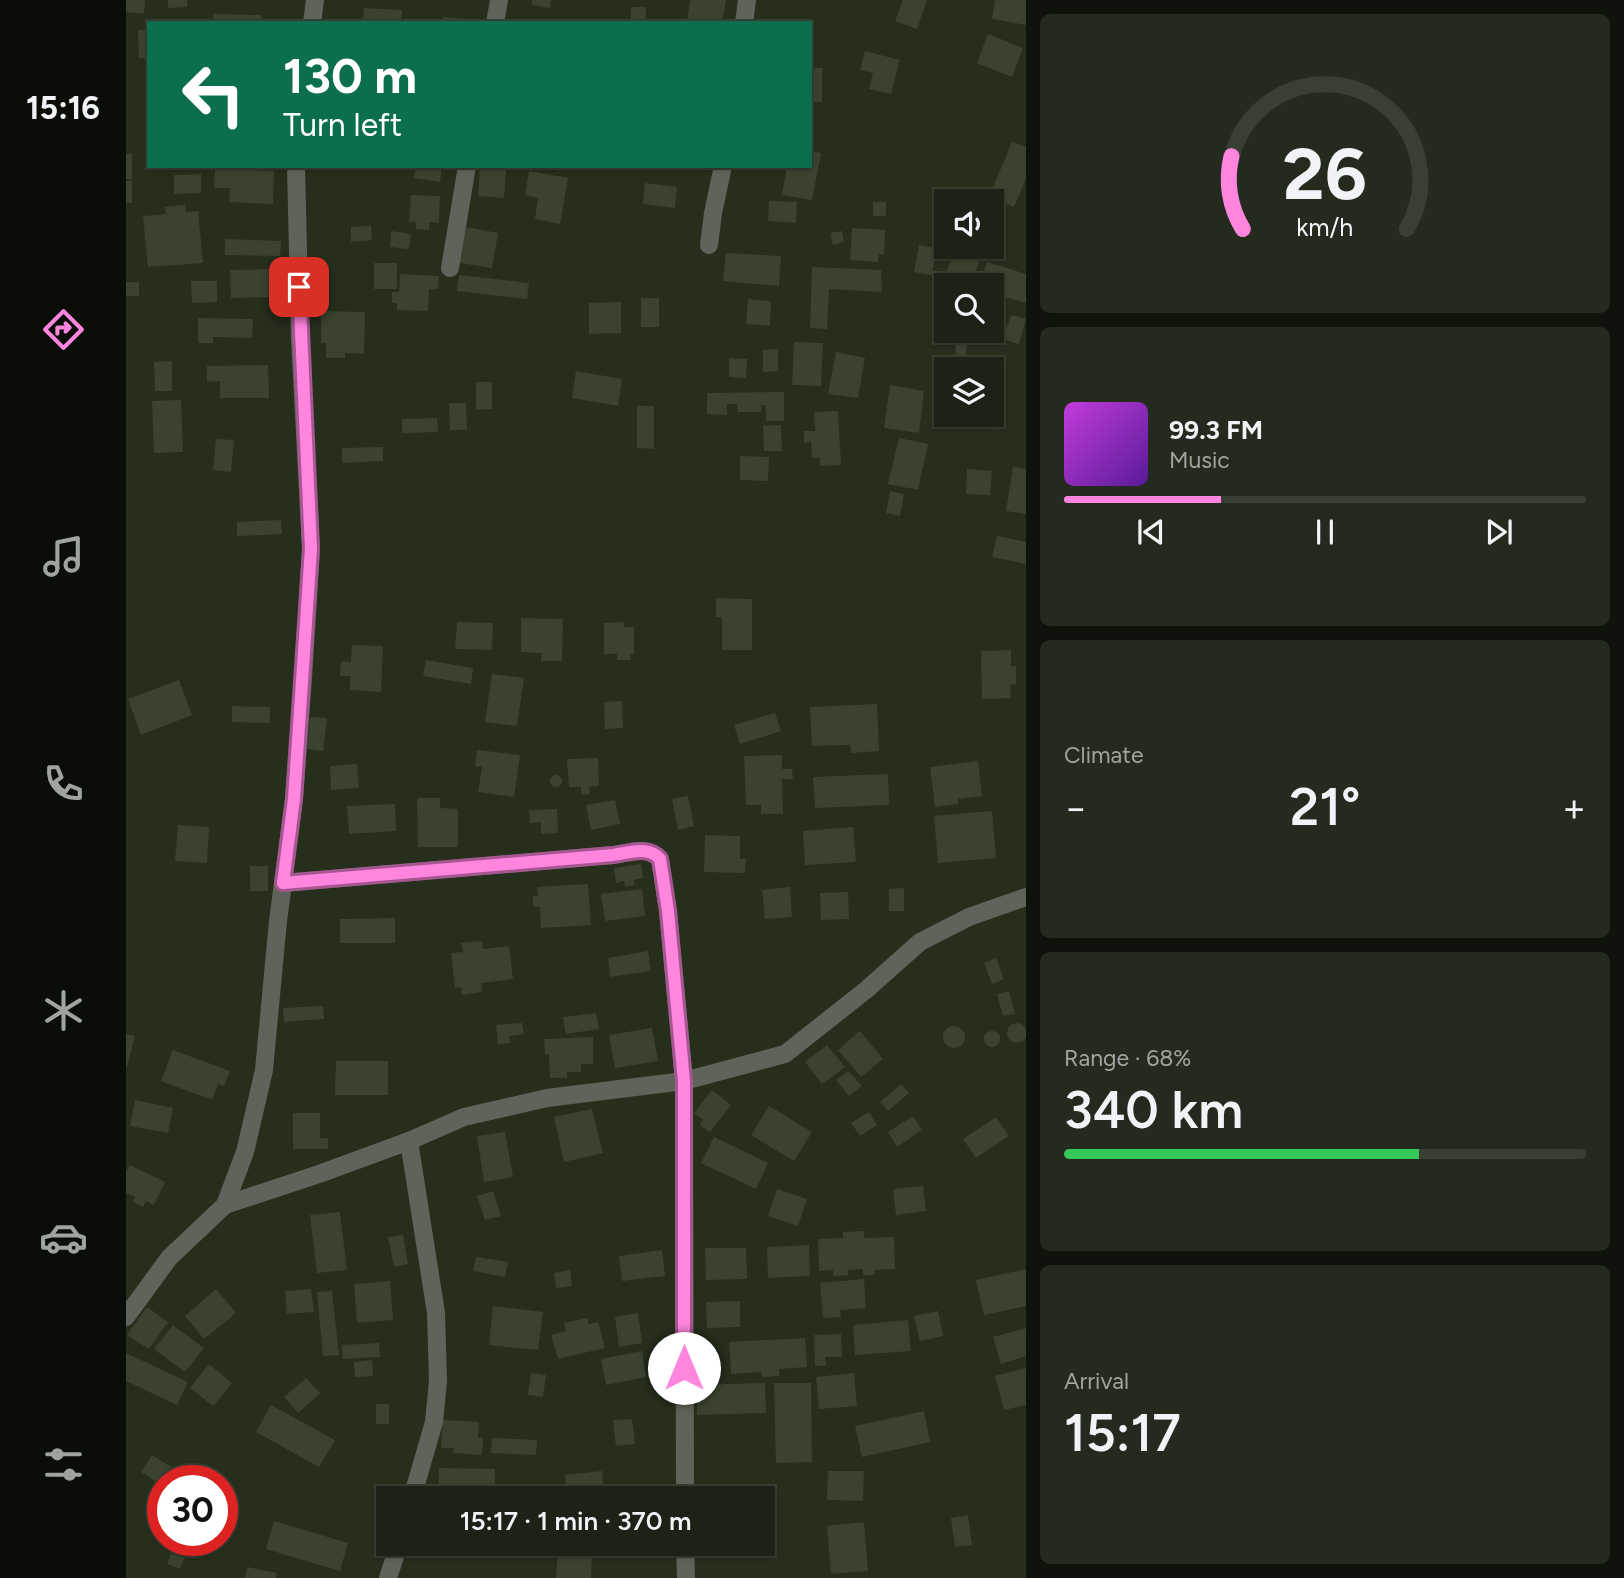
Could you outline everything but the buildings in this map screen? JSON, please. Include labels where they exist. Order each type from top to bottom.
[{"type":"street","points":[[312,21],[316,0]]},
{"type":"street","points":[[495,21],[499,0]]},
{"type":"street","points":[[744,21],[747,0]]},
{"type":"street","points":[[225,1205],[245,1152],[264,1070],[294,799],[311,549],[300,339],[296,168]]},
{"type":"street","points":[[450,268],[467,168]]},
{"type":"street","points":[[709,246],[723,168]]},
{"type":"street","points":[[283,883],[646,850],[655,853],[660,859],[668,911],[684,1081],[685,1486]]},
{"type":"street","points":[[126,1317],[169,1258],[225,1205],[409,1141],[464,1116],[547,1098],[684,1081],[785,1054],[866,990],[920,942],[969,917],[1026,897]]},
{"type":"street","points":[[409,1141],[436,1313],[438,1381],[434,1422],[415,1486]]},
{"type":"street","points":[[388,1578],[395,1556]]},
{"type":"street","points":[[685,1556],[686,1578]]},
{"type":"route","points":[[299,287],[311,549],[294,799],[283,883],[646,850],[655,853],[660,859],[668,911],[684,1081],[684,1368]]}]
